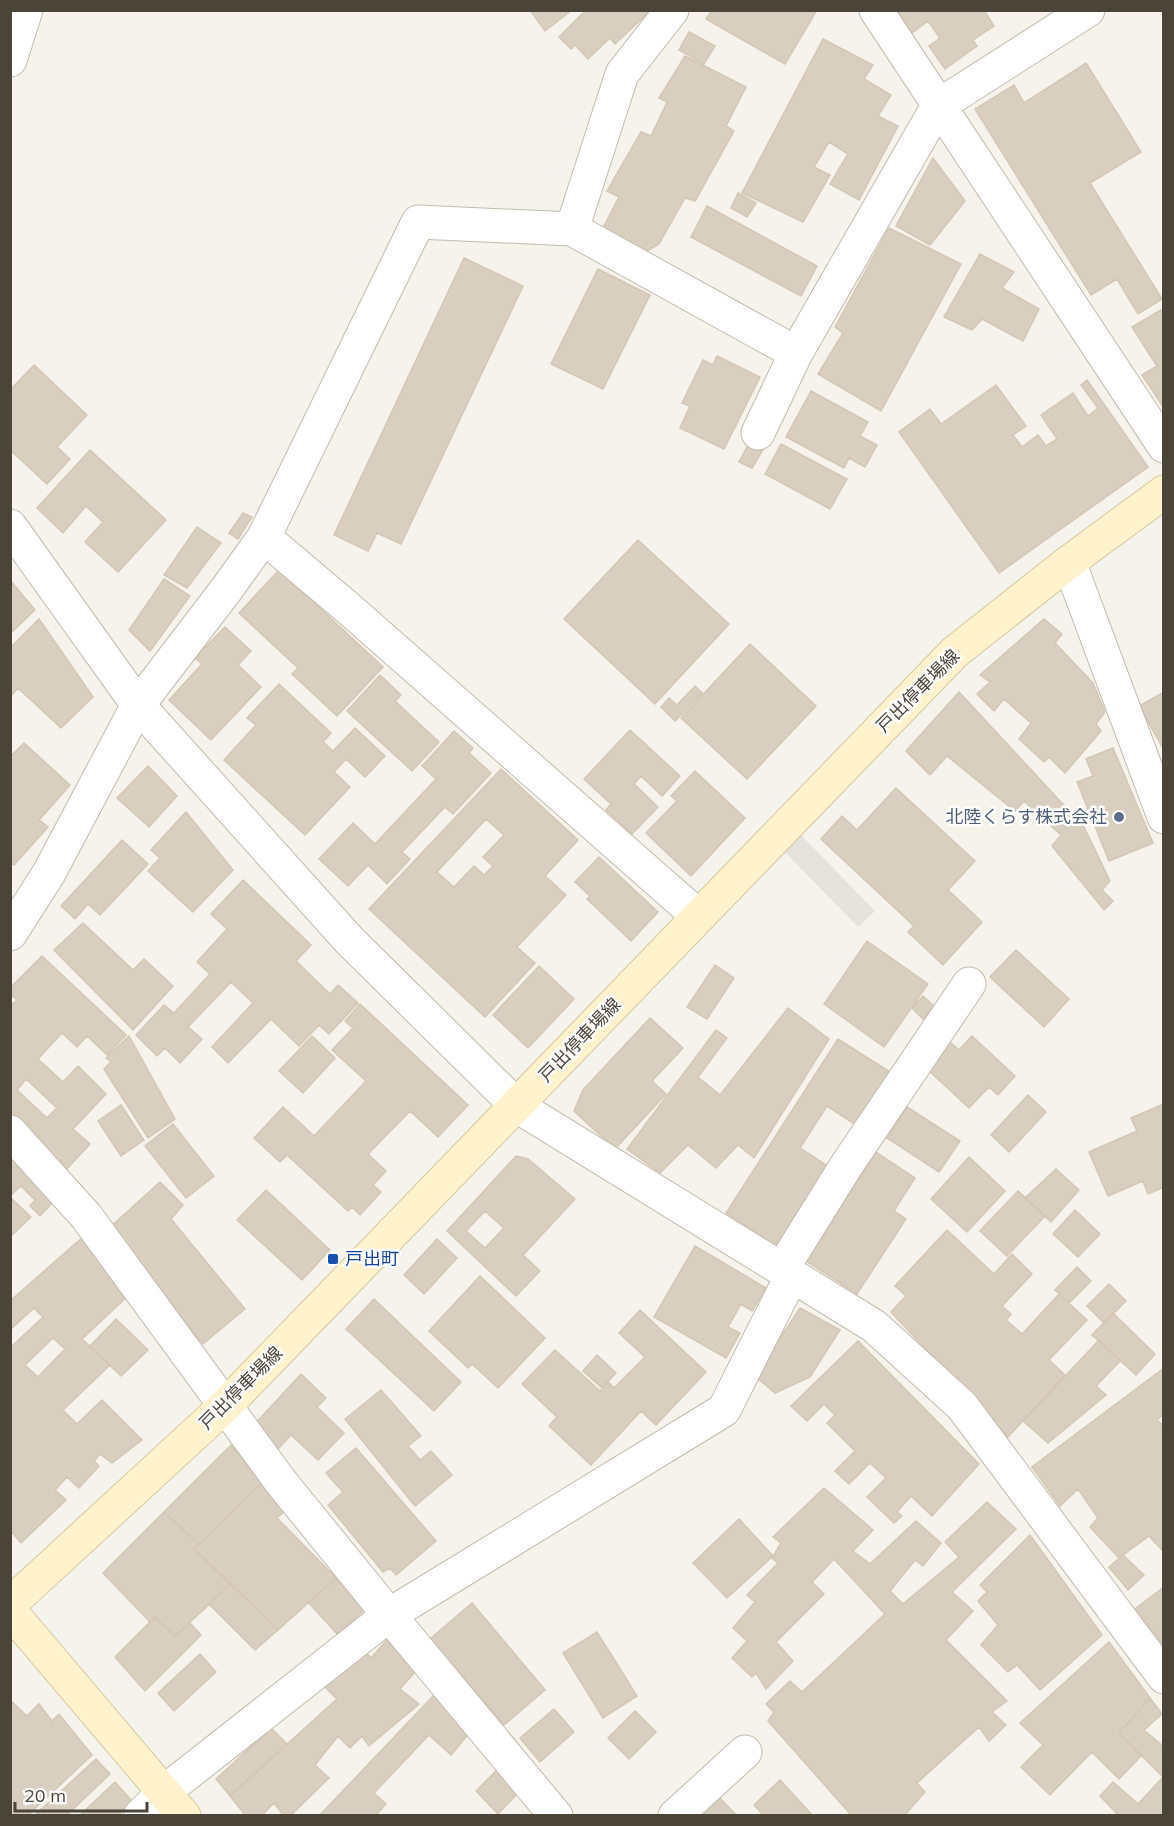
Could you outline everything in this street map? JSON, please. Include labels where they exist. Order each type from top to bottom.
[{"type":"main road","name":"戸出停車場線","points":[[10,1604],[225,1406],[955,652],[1069,562],[1164,492]]},
{"type":"main road","points":[[10,1611],[174,1804]]},
{"type":"street","points":[[10,60],[26,10]]},
{"type":"street","points":[[572,229],[622,74],[672,10]]},
{"type":"street","points":[[876,10],[1164,446]]},
{"type":"street","points":[[758,433],[796,353],[938,106],[1088,10]]},
{"type":"street","points":[[10,934],[49,873],[138,705],[264,537],[418,222],[572,229],[796,353]]},
{"type":"street","points":[[10,526],[138,705],[349,940],[517,1106],[874,1326],[962,1406],[1164,1677]]},
{"type":"street","points":[[264,537],[698,916]]},
{"type":"street","points":[[1069,562],[1164,817]]},
{"type":"street","points":[[140,1815],[174,1804],[388,1615],[724,1410],[787,1272],[846,1166],[969,984]]},
{"type":"street","points":[[10,1132],[86,1216],[281,1482],[388,1615],[556,1815]]},
{"type":"street","points":[[675,1815],[745,1752]]},
{"type":"shaded area","points":[[801,835],[875,911],[858,927],[785,852]]},
{"type":"building","points":[[530,10],[572,10],[545,31]]},
{"type":"building","points":[[586,10],[650,11],[615,44],[610,38],[588,59],[575,45],[571,49],[559,37]]},
{"type":"building","points":[[712,10],[817,10],[785,64],[706,19]]},
{"type":"building","points":[[896,10],[984,10],[994,26],[973,40],[977,46],[945,69],[929,46],[940,38],[928,21],[912,33]]},
{"type":"building","points":[[689,32],[715,46],[704,64],[679,50]]},
{"type":"building","points":[[823,39],[873,65],[864,79],[891,95],[878,116],[898,126],[859,200],[830,184],[848,154],[829,142],[814,167],[830,175],[803,222],[742,193]]},
{"type":"building","points":[[685,56],[746,87],[726,126],[734,131],[695,201],[685,198],[659,244],[646,252],[603,228],[619,197],[607,191],[641,132],[651,136],[667,102],[659,98]]},
{"type":"building","points":[[1086,63],[1141,152],[1090,183],[1162,299],[1138,314],[1117,279],[1091,295],[975,109],[1014,85],[1024,103]]},
{"type":"building","points":[[933,158],[965,201],[930,245],[896,226]]},
{"type":"building","points":[[738,193],[756,203],[747,217],[731,208]]},
{"type":"building","points":[[707,206],[817,266],[801,296],[691,237]]},
{"type":"building","points":[[889,228],[961,264],[881,411],[818,374],[843,333],[835,327]]},
{"type":"building","points":[[980,254],[1014,272],[1002,288],[1039,309],[1023,341],[982,319],[972,330],[944,317]]},
{"type":"building","points":[[464,258],[523,286],[401,544],[377,533],[368,551],[334,535]]},
{"type":"building","points":[[598,269],[650,295],[603,389],[551,364]]},
{"type":"building","points":[[1164,308],[1164,408],[1142,375],[1157,366],[1132,327]]},
{"type":"building","points":[[717,356],[760,377],[724,449],[680,428],[690,406],[682,403],[703,360],[713,365]]},
{"type":"building","points":[[34,365],[87,415],[57,447],[70,459],[47,484],[10,450],[10,390]]},
{"type":"building","points":[[1087,380],[1148,467],[999,573],[899,432],[930,409],[941,424],[996,385],[1026,426],[1013,435],[1022,447],[1038,435],[1046,446],[1057,439],[1041,415],[1073,393],[1088,416],[1098,408],[1081,385]]},
{"type":"building","points":[[811,391],[868,422],[860,436],[877,445],[865,467],[849,458],[844,468],[786,437]]},
{"type":"building","points":[[750,441],[764,448],[752,468],[739,462]]},
{"type":"building","points":[[781,444],[847,479],[830,509],[765,474]]},
{"type":"building","points":[[90,450],[166,520],[118,572],[85,542],[103,522],[86,506],[63,533],[37,508]]},
{"type":"building","points":[[243,513],[252,517],[238,539],[229,533]]},
{"type":"building","points":[[197,527],[221,543],[187,588],[164,575]]},
{"type":"building","points":[[638,540],[729,624],[655,704],[564,619]]},
{"type":"building","points":[[279,570],[383,667],[337,716],[292,674],[298,668],[239,613]]},
{"type":"building","points":[[164,579],[190,596],[150,651],[129,630]]},
{"type":"building","points":[[10,580],[35,610],[10,634]]},
{"type":"building","points":[[39,619],[93,697],[61,728],[18,688],[10,697],[10,648]]},
{"type":"building","points":[[1044,619],[1062,634],[1055,643],[1093,683],[1105,712],[1096,724],[1101,731],[1065,773],[1049,757],[1044,762],[1019,739],[1031,723],[1004,699],[994,711],[977,694],[990,682],[980,675]]},
{"type":"building","points":[[225,627],[251,651],[238,665],[261,687],[211,740],[169,700],[202,664],[195,658]]},
{"type":"building","points":[[750,644],[816,706],[747,779],[681,718]]},
{"type":"building","points":[[380,675],[401,695],[395,701],[439,742],[412,771],[347,711]]},
{"type":"building","points":[[279,684],[331,733],[323,742],[333,751],[355,728],[385,756],[365,777],[346,759],[334,772],[350,787],[305,835],[224,760],[256,725],[247,718]]},
{"type":"building","points":[[695,686],[702,693],[675,721],[661,707],[669,698],[677,705]]},
{"type":"building","points":[[959,692],[1084,827],[1110,881],[1102,890],[1113,901],[1104,910],[1052,846],[1061,835],[1024,801],[1015,811],[947,756],[930,775],[906,751]]},
{"type":"building","points":[[1164,692],[1164,750],[1139,706]]},
{"type":"building","points":[[630,730],[680,776],[662,796],[641,776],[634,784],[658,807],[632,834],[606,810],[611,804],[584,779]]},
{"type":"building","points":[[454,731],[473,748],[469,753],[491,773],[453,814],[445,807],[402,852],[410,859],[387,884],[368,865],[348,886],[319,859],[353,823],[375,844],[436,779],[422,766]]},
{"type":"building","points":[[24,743],[70,785],[39,820],[48,827],[14,865],[10,862],[10,757]]},
{"type":"building","points":[[1113,748],[1153,843],[1109,861],[1077,782],[1093,776],[1086,759]]},
{"type":"building","points":[[148,766],[177,796],[149,827],[117,798]]},
{"type":"building","points":[[501,769],[578,840],[545,876],[566,895],[517,947],[535,963],[485,1017],[369,909]],"holes":[[[486,819],[504,835],[483,857],[493,866],[484,875],[474,866],[454,887],[437,872]]]},
{"type":"building","points":[[695,771],[745,818],[691,876],[646,833],[677,801],[671,796]]},
{"type":"building","points":[[896,788],[975,861],[948,890],[982,922],[943,965],[908,932],[914,926],[821,839],[842,816],[857,830]]},
{"type":"building","points":[[186,812],[233,870],[193,912],[148,871],[160,858],[151,850]]},
{"type":"building","points":[[122,840],[148,864],[100,915],[88,904],[75,919],[61,906]]},
{"type":"building","points":[[599,857],[658,912],[631,941],[587,899],[590,896],[575,882]]},
{"type":"building","points":[[243,880],[311,945],[296,961],[330,994],[338,985],[358,1003],[329,1034],[319,1025],[299,1046],[271,1019],[228,1063],[212,1047],[253,1003],[231,982],[188,1027],[202,1039],[180,1063],[165,1048],[157,1056],[136,1035],[164,1005],[174,1013],[210,974],[197,962],[227,929],[211,914]]},
{"type":"building","points":[[83,923],[133,970],[144,959],[173,986],[133,1030],[54,950]]},
{"type":"building","points":[[867,941],[928,984],[884,1047],[824,1004]]},
{"type":"building","points":[[1016,950],[1069,999],[1044,1027],[990,977]]},
{"type":"building","points":[[42,956],[126,1035],[107,1055],[87,1036],[77,1047],[62,1033],[38,1059],[63,1082],[78,1066],[106,1094],[73,1129],[90,1144],[64,1172],[10,1116],[10,1006],[17,1000],[10,994],[10,988]],"holes":[[[26,1079],[57,1108],[47,1118],[17,1090]]]},
{"type":"building","points":[[715,965],[734,978],[707,1019],[687,1007]]},
{"type":"building","points":[[539,966],[574,999],[528,1048],[493,1015]]},
{"type":"building","points":[[923,996],[935,1007],[923,1019],[912,1008]]},
{"type":"building","points":[[360,1004],[468,1105],[438,1137],[410,1111],[368,1154],[386,1171],[373,1185],[381,1192],[360,1215],[352,1207],[348,1211],[287,1155],[280,1162],[254,1138],[283,1107],[314,1136],[366,1081],[332,1050],[353,1028],[345,1021]]},
{"type":"building","points":[[788,1008],[829,1039],[754,1158],[738,1145],[716,1168],[688,1145],[660,1173],[627,1149],[716,1030],[727,1038],[698,1077],[720,1095]]},
{"type":"building","points":[[650,1018],[683,1048],[652,1081],[666,1094],[615,1149],[574,1111],[583,1090]]},
{"type":"building","points":[[129,1036],[175,1119],[148,1138],[104,1069],[111,1062],[106,1058]]},
{"type":"building","points":[[312,1036],[335,1058],[303,1093],[279,1071]]},
{"type":"building","points":[[972,1036],[1015,1076],[998,1095],[989,1087],[969,1108],[926,1068],[950,1042],[959,1050]]},
{"type":"building","points":[[838,1039],[890,1072],[856,1125],[827,1106],[800,1148],[832,1169],[781,1249],[726,1213]]},
{"type":"building","points":[[1028,1095],[1046,1112],[1009,1152],[991,1135]]},
{"type":"building","points":[[1164,1104],[1164,1187],[1148,1194],[1143,1181],[1108,1196],[1089,1152],[1137,1131],[1131,1118]]},
{"type":"building","points":[[121,1105],[144,1140],[121,1156],[98,1121]]},
{"type":"building","points":[[907,1107],[960,1141],[939,1172],[887,1138]]},
{"type":"building","points":[[173,1124],[214,1176],[186,1198],[145,1146]]},
{"type":"building","points":[[10,1150],[56,1199],[40,1216],[30,1206],[35,1200],[21,1186],[10,1196]]},
{"type":"building","points":[[876,1152],[915,1178],[894,1211],[906,1219],[857,1294],[806,1261]]},
{"type":"building","points":[[516,1156],[528,1159],[575,1199],[523,1255],[540,1271],[516,1296],[447,1231]],"holes":[[[485,1211],[504,1228],[485,1248],[466,1231]]]},
{"type":"building","points":[[969,1157],[1005,1191],[967,1232],[931,1199]]},
{"type":"building","points":[[1056,1169],[1079,1190],[1051,1222],[1025,1198]]},
{"type":"building","points":[[160,1182],[183,1205],[171,1219],[245,1309],[203,1344],[108,1229]]},
{"type":"building","points":[[266,1190],[330,1250],[302,1280],[237,1220]]},
{"type":"building","points":[[1018,1191],[1045,1216],[1007,1256],[980,1231]]},
{"type":"building","points":[[10,1197],[31,1217],[10,1237]]},
{"type":"building","points":[[1075,1210],[1100,1234],[1078,1257],[1053,1234]]},
{"type":"building","points":[[947,1230],[994,1274],[1012,1254],[1032,1274],[1002,1306],[1011,1314],[1006,1320],[1022,1334],[1059,1294],[1087,1320],[1049,1360],[1065,1375],[1008,1437],[891,1312],[906,1296],[895,1286]]},
{"type":"building","points":[[84,1236],[128,1296],[82,1339],[110,1365],[63,1410],[77,1424],[102,1400],[142,1440],[112,1463],[100,1454],[94,1461],[99,1466],[79,1488],[67,1477],[55,1490],[66,1500],[21,1543],[10,1530],[10,1348],[43,1317],[34,1308],[10,1330],[10,1301]],"holes":[[[53,1338],[65,1349],[38,1377],[25,1365]]]},
{"type":"building","points":[[437,1239],[457,1258],[424,1294],[404,1275]]},
{"type":"building","points":[[695,1246],[766,1288],[752,1311],[741,1304],[728,1327],[740,1333],[726,1358],[654,1317]]},
{"type":"building","points":[[1077,1267],[1091,1281],[1069,1303],[1055,1290]]},
{"type":"building","points":[[480,1276],[545,1338],[498,1388],[472,1364],[468,1368],[429,1331]]},
{"type":"building","points":[[1109,1284],[1126,1301],[1104,1323],[1087,1306]]},
{"type":"building","points":[[374,1299],[461,1382],[434,1411],[346,1329]]},
{"type":"building","points":[[800,1308],[840,1330],[810,1377],[775,1393],[755,1376]]},
{"type":"building","points":[[640,1310],[706,1372],[656,1425],[641,1411],[591,1465],[549,1426],[557,1417],[522,1384],[555,1350],[600,1391],[608,1382],[614,1388],[645,1357],[619,1333]]},
{"type":"building","points":[[1113,1313],[1155,1354],[1136,1375],[1092,1335]]},
{"type":"building","points":[[116,1319],[148,1350],[121,1376],[90,1346]]},
{"type":"building","points":[[1099,1340],[1120,1361],[1096,1386],[1106,1395],[1048,1443],[1023,1421]]},
{"type":"building","points":[[858,1341],[979,1464],[932,1516],[911,1496],[897,1512],[902,1516],[894,1523],[867,1497],[886,1478],[870,1463],[849,1484],[835,1471],[855,1451],[827,1423],[835,1415],[824,1404],[807,1421],[791,1406]]},
{"type":"building","points":[[597,1355],[616,1373],[602,1388],[583,1371]]},
{"type":"building","points":[[1164,1368],[1164,1414],[1157,1420],[1164,1426],[1164,1552],[1149,1536],[1119,1558],[1090,1527],[1098,1518],[1078,1489],[1060,1506],[1032,1467]]},
{"type":"building","points":[[301,1374],[326,1398],[317,1407],[344,1433],[318,1460],[291,1435],[277,1450],[252,1427]]},
{"type":"building","points":[[381,1390],[421,1436],[408,1446],[420,1460],[431,1451],[452,1475],[415,1506],[345,1419]]},
{"type":"building","points":[[231,1445],[262,1483],[199,1544],[164,1512]]},
{"type":"building","points":[[356,1448],[436,1541],[396,1575],[390,1568],[383,1572],[328,1505],[343,1492],[326,1473]]},
{"type":"building","points":[[262,1483],[286,1510],[277,1518],[336,1578],[278,1630],[194,1549]]},
{"type":"building","points":[[824,1488],[873,1530],[853,1551],[870,1564],[916,1521],[941,1543],[923,1566],[915,1560],[890,1591],[903,1604],[959,1557],[945,1542],[987,1502],[1016,1529],[952,1592],[973,1611],[946,1640],[1007,1701],[992,1712],[1006,1725],[989,1741],[979,1727],[917,1783],[925,1792],[904,1816],[852,1816],[768,1721],[774,1712],[766,1704],[790,1681],[802,1692],[885,1614],[834,1559],[812,1582],[824,1594],[776,1642],[793,1661],[766,1689],[756,1673],[752,1677],[732,1658],[747,1641],[733,1628],[755,1602],[747,1595],[778,1563],[772,1558],[781,1543],[773,1537]]},
{"type":"building","points":[[164,1512],[199,1544],[194,1549],[231,1584],[175,1636],[155,1617],[150,1622],[103,1573]]},
{"type":"building","points":[[739,1519],[773,1556],[727,1598],[693,1563]]},
{"type":"building","points":[[1030,1535],[1102,1635],[1040,1690],[1017,1665],[1008,1672],[981,1645],[998,1625],[978,1601],[987,1592],[980,1585]]},
{"type":"building","points":[[1123,1555],[1144,1575],[1128,1590],[1109,1567]]},
{"type":"building","points":[[336,1578],[366,1608],[338,1635],[309,1603]]},
{"type":"building","points":[[231,1584],[278,1630],[255,1650],[209,1604]]},
{"type":"building","points":[[1164,1587],[1164,1646],[1135,1609]]},
{"type":"building","points":[[472,1603],[545,1690],[504,1725],[430,1639]]},
{"type":"building","points":[[155,1617],[175,1636],[190,1623],[201,1635],[145,1691],[115,1657]]},
{"type":"building","points":[[597,1632],[637,1696],[603,1718],[563,1653]]},
{"type":"building","points":[[387,1640],[415,1672],[400,1689],[419,1704],[369,1746],[362,1736],[350,1748],[338,1736],[315,1765],[329,1778],[290,1816],[284,1816],[274,1803],[261,1816],[246,1816],[230,1796],[337,1699],[322,1684],[362,1648],[371,1658]]},
{"type":"building","points":[[1109,1642],[1150,1698],[1119,1733],[1141,1756],[1119,1779],[1092,1752],[1050,1795],[1021,1767],[1043,1745],[1020,1723]]},
{"type":"building","points":[[200,1654],[216,1672],[174,1711],[158,1693]]},
{"type":"building","points":[[435,1694],[471,1731],[451,1755],[429,1735],[374,1793],[386,1804],[375,1816],[319,1816]]},
{"type":"building","points":[[1150,1698],[1162,1714],[1144,1730],[1164,1747],[1164,1816],[1119,1816],[1100,1796],[1113,1782],[1138,1804],[1163,1777],[1119,1733]]},
{"type":"building","points":[[10,1700],[27,1716],[39,1704],[52,1721],[59,1714],[92,1755],[27,1816],[13,1816],[10,1813]]},
{"type":"building","points":[[554,1709],[574,1732],[540,1762],[520,1738]]},
{"type":"building","points":[[635,1711],[656,1732],[629,1759],[608,1738]]},
{"type":"building","points":[[271,1728],[287,1744],[230,1796],[216,1779]]},
{"type":"building","points":[[96,1759],[110,1774],[66,1816],[34,1816]]},
{"type":"building","points":[[497,1770],[519,1792],[498,1814],[476,1791]]},
{"type":"building","points":[[780,1780],[813,1816],[764,1816],[754,1805]]},
{"type":"building","points":[[115,1782],[132,1801],[117,1816],[79,1816]]},
{"type":"building","points":[[715,1793],[737,1816],[691,1816]]},
{"type":"place","name":"北陸くらす株式会社","points":[[1119,817]]},
{"type":"place","name":"戸出町","points":[[333,1259]]}]
